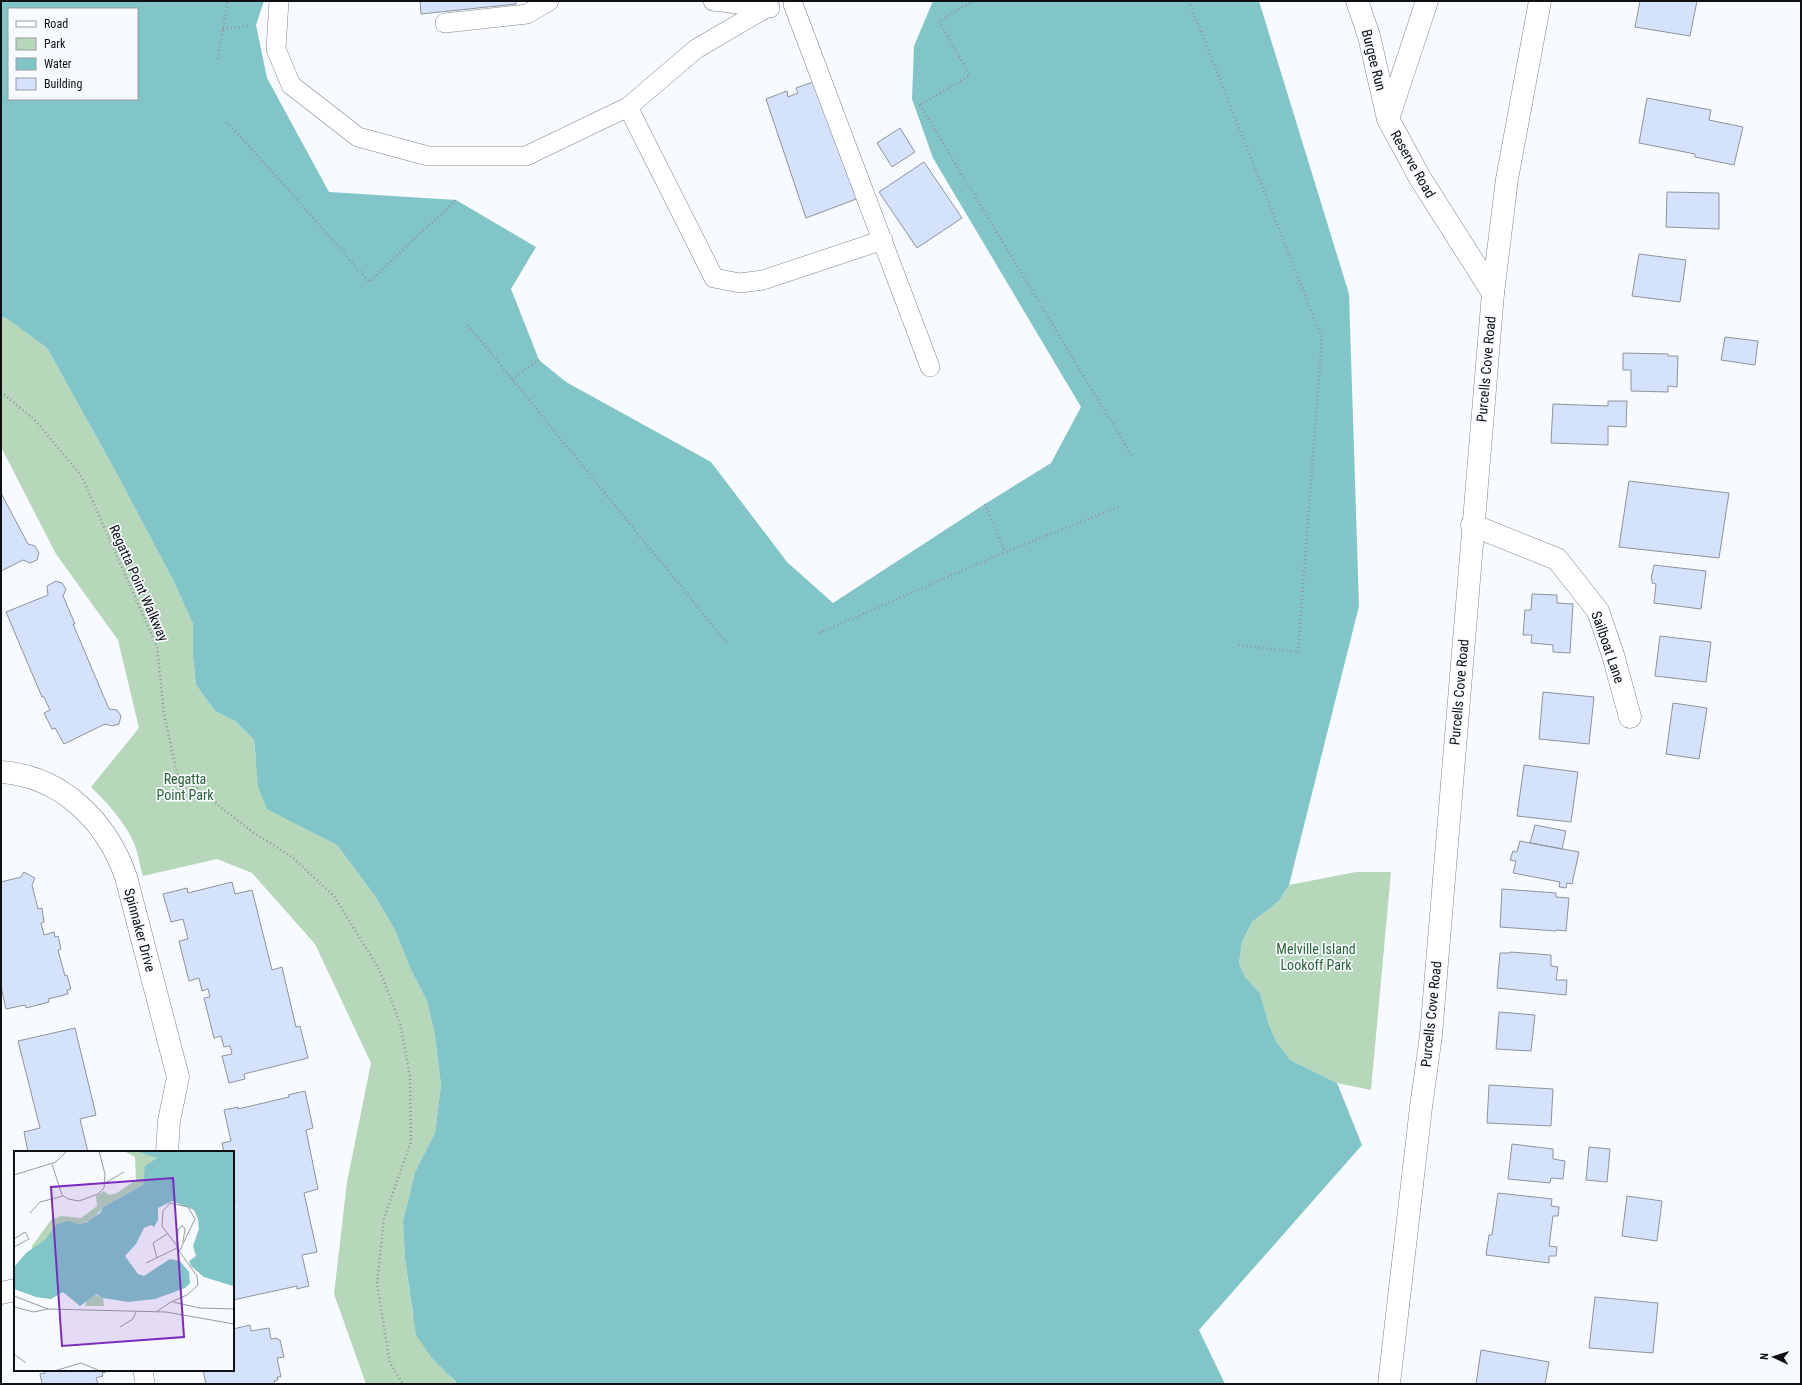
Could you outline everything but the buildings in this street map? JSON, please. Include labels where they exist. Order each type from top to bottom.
[{"type":"main road","name":"Burgee Run","points":[[1356,1],[1369,36],[1388,119]]},
{"type":"main road","name":"Reserve Road","points":[[1427,1],[1388,119],[1420,178],[1492,293]]},
{"type":"main road","name":"Purcells Cove Road","points":[[1389,1384],[1421,1107],[1431,1035],[1492,293],[1507,179],[1540,1]]},
{"type":"main road","name":"Sailboat Lane","points":[[1472,525],[1557,559],[1598,611],[1613,655],[1630,717]]},
{"type":"main road","name":"Spinnaker Drive","points":[[1,772],[28,778],[50,786],[69,797],[97,823],[118,856],[126,877],[178,1077],[169,1122],[167,1151]]},
{"type":"main road","points":[[1,1293],[14,1290]]},
{"type":"lane","points":[[280,1],[276,49],[291,85],[358,136],[428,156],[526,156],[628,107],[696,49],[766,8]]},
{"type":"lane","points":[[445,23],[527,14],[550,1]]},
{"type":"lane","points":[[713,1],[766,8],[799,3],[882,240],[930,367]]},
{"type":"lane","points":[[628,107],[714,278],[740,284],[763,280],[882,240]]},
{"type":"lane","points":[[143,1371],[145,1384]]},
{"type":"path","points":[[218,59],[228,1]]},
{"type":"path","points":[[973,1],[939,21],[970,75],[920,105],[1132,456]]},
{"type":"path","points":[[1189,1],[1322,338],[1298,652],[1238,645]]},
{"type":"path","points":[[223,29],[256,25]]},
{"type":"path","points":[[227,122],[369,282],[456,200]]},
{"type":"path","points":[[468,325],[727,643]]},
{"type":"path","points":[[512,379],[538,360]]},
{"type":"path","name":"Regatta Point Walkway","points":[[1,392],[36,421],[82,477],[157,647],[164,714],[177,773],[254,833],[292,857],[334,896],[380,971],[400,1022],[410,1077],[411,1142],[384,1218],[377,1284],[390,1363],[403,1384]]},
{"type":"path","points":[[985,504],[1005,552]]},
{"type":"path","points":[[818,633],[1005,552],[1121,506]]},
{"type":"green space","name":"Regatta Point Park","points":[[1,317],[6,318],[47,348],[117,474],[173,580],[193,624],[193,658],[196,685],[215,711],[235,721],[254,740],[255,758],[304,827],[337,845],[375,896],[395,930],[411,970],[427,1001],[435,1036],[441,1085],[435,1133],[415,1172],[403,1221],[405,1259],[413,1316],[452,1379],[458,1384],[366,1384],[334,1294],[347,1182],[371,1063],[315,944],[252,873],[217,859],[143,876],[132,838],[110,807],[91,787],[139,728],[118,640],[56,554],[1,447]]},
{"type":"green space","name":"Melville Island Lookoff Park","points":[[1356,872],[1391,872],[1371,1090],[1337,1083],[1290,1060],[1276,1041],[1269,1025],[1260,993],[1245,977],[1239,963],[1242,942],[1252,922],[1279,901],[1289,885]]},
{"type":"water","points":[[1,1],[264,1],[256,25],[267,78],[329,192],[456,200],[536,247],[511,289],[539,360],[566,382],[711,462],[787,562],[833,603],[1051,463],[1081,407],[933,158],[912,99],[914,46],[933,1],[1259,1],[1349,294],[1359,606],[1289,885],[1279,901],[1252,922],[1242,942],[1239,963],[1245,977],[1260,993],[1269,1025],[1276,1041],[1290,1060],[1337,1083],[1362,1145],[1199,1330],[1225,1384],[458,1384],[432,1358],[416,1335],[405,1259],[403,1221],[415,1172],[435,1133],[441,1085],[435,1036],[427,1001],[411,970],[395,930],[375,896],[337,845],[267,809],[258,787],[254,740],[235,721],[215,711],[196,685],[193,658],[193,624],[173,580],[117,474],[47,348],[6,318],[1,317]]}]
